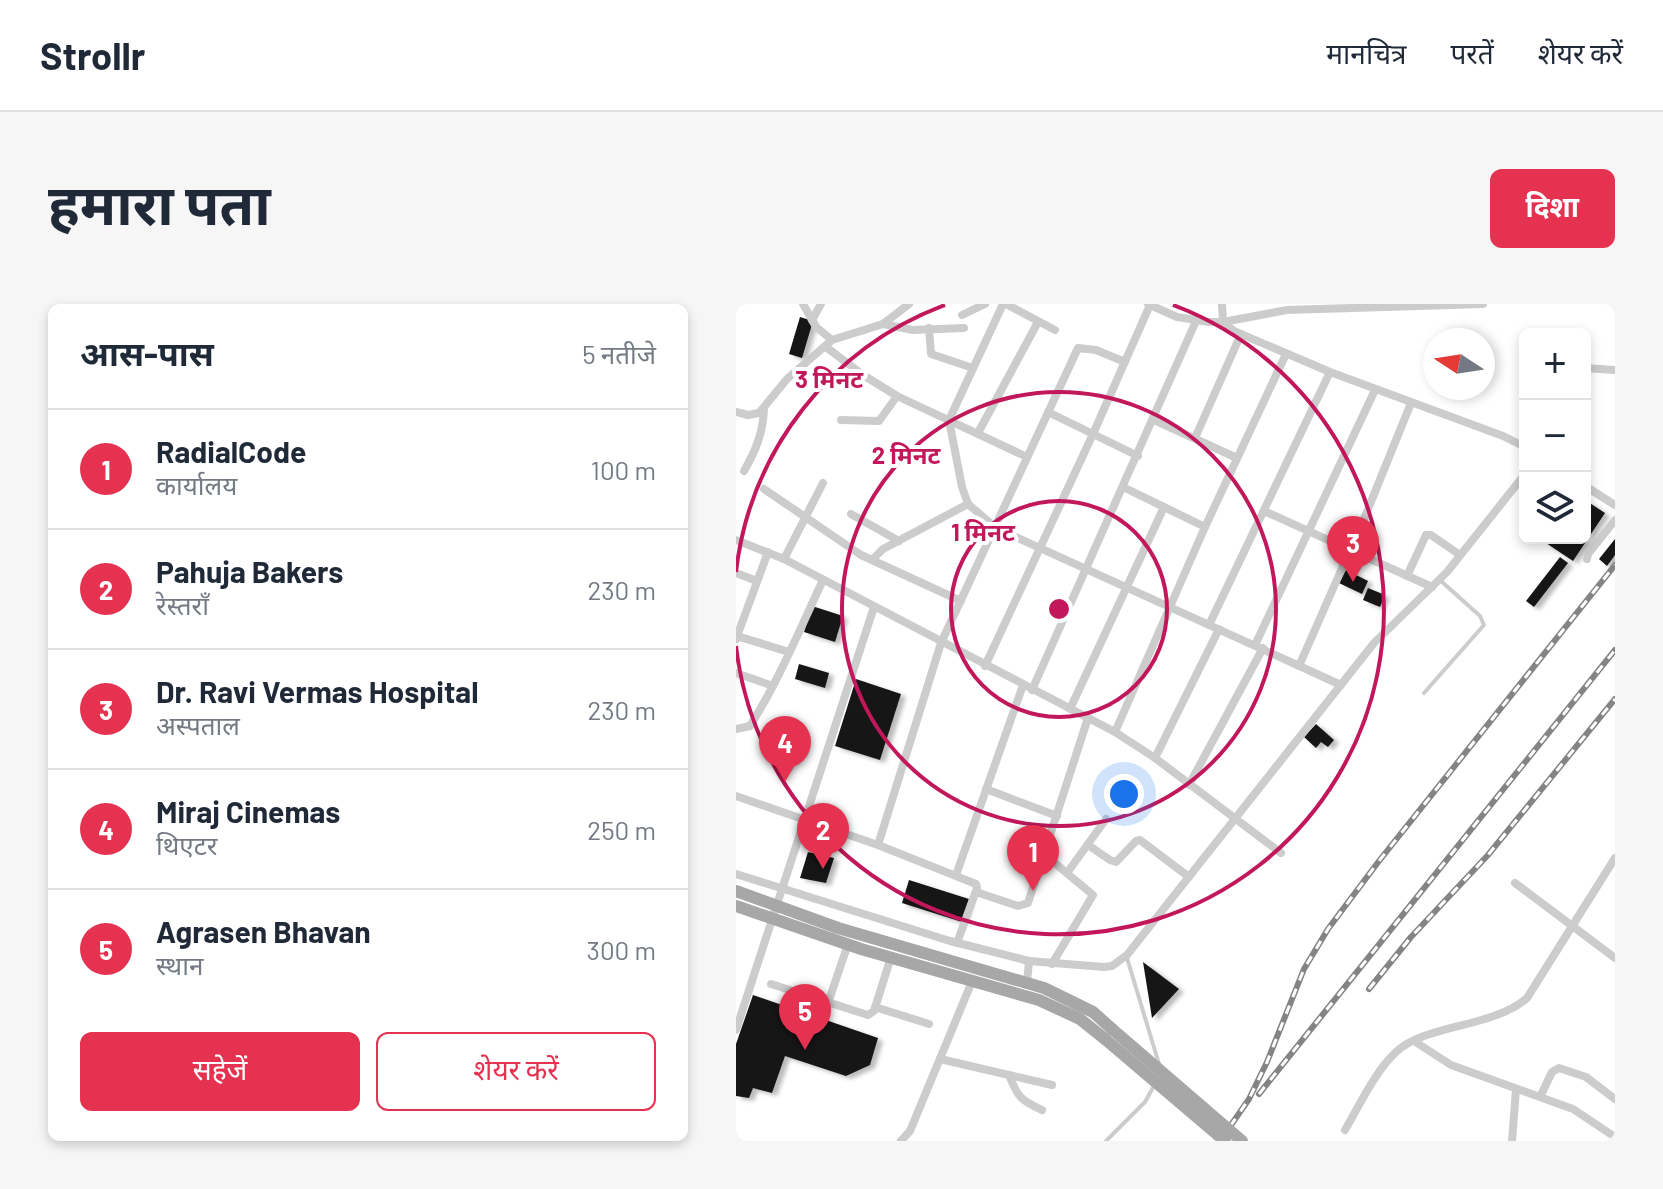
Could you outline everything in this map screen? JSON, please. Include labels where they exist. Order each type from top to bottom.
[{"type":"main road","points":[[736,891],[776,913],[848,944],[1039,1000],[1080,1019],[1108,1034],[1242,1141]]},
{"type":"main road","points":[[736,906],[838,928],[1027,982],[1070,999],[1093,1012],[1108,1034],[1225,1141]]},
{"type":"street","points":[[803,304],[829,344],[863,375],[897,396],[1027,457]]},
{"type":"street","points":[[812,320],[821,304]]},
{"type":"street","points":[[736,412],[752,415],[764,409],[787,379],[829,344],[883,324],[909,304]]},
{"type":"street","points":[[962,315],[985,304]]},
{"type":"street","points":[[1055,330],[1004,304],[949,420],[968,504],[996,528],[1341,685]]},
{"type":"street","points":[[985,666],[1093,434],[1149,304],[1177,317],[1223,322],[1287,310],[1355,305],[1483,304]]},
{"type":"street","points":[[1222,304],[1223,322]]},
{"type":"street","points":[[956,875],[1027,687],[1086,569],[1196,321]]},
{"type":"street","points":[[978,433],[1038,322]]},
{"type":"street","points":[[1223,322],[1241,334],[1286,354],[1519,444]]},
{"type":"street","points":[[883,324],[902,330],[964,328]]},
{"type":"street","points":[[929,328],[931,354],[973,368]]},
{"type":"street","points":[[1195,438],[1241,334]]},
{"type":"street","points":[[878,845],[941,643],[1080,347],[1125,362]]},
{"type":"street","points":[[1115,732],[1205,527],[1286,354]]},
{"type":"street","points":[[1591,368],[1615,370]]},
{"type":"street","points":[[1209,625],[1330,372]]},
{"type":"street","points":[[1189,785],[1259,647],[1309,530],[1375,390]]},
{"type":"street","points":[[841,420],[879,421],[897,396]]},
{"type":"street","points":[[1364,519],[1411,403]]},
{"type":"street","points":[[744,471],[759,442],[764,409]]},
{"type":"street","points":[[1048,412],[1138,456]]},
{"type":"street","points":[[1154,420],[1237,458]]},
{"type":"street","points":[[736,874],[957,943],[1029,961],[1112,966],[1127,955],[1374,643],[1432,587],[1519,481]]},
{"type":"street","points":[[784,559],[823,483]]},
{"type":"street","points":[[1123,487],[1205,527]]},
{"type":"street","points":[[764,489],[872,560],[961,601]]},
{"type":"street","points":[[1591,490],[1615,505]]},
{"type":"street","points":[[872,560],[883,549],[968,504]]},
{"type":"street","points":[[1070,709],[1164,507]]},
{"type":"street","points":[[1264,511],[1432,587]]},
{"type":"street","points":[[851,514],[899,541]]},
{"type":"street","points":[[1587,559],[1615,520]]},
{"type":"street","points":[[1407,576],[1426,535],[1431,535],[1460,555]]},
{"type":"street","points":[[736,540],[784,559],[1115,732],[1155,758],[1281,853]]},
{"type":"street","points":[[1299,666],[1350,550]]},
{"type":"street","points":[[768,552],[739,622],[736,637],[789,652]]},
{"type":"street","points":[[736,573],[757,581]]},
{"type":"street","points":[[736,729],[750,726],[773,686],[823,580]]},
{"type":"street","points":[[736,1029],[874,607]]},
{"type":"street","points":[[1155,758],[1219,629]]},
{"type":"street","points":[[736,673],[773,686]]},
{"type":"street","points":[[976,892],[1018,906],[1025,905],[1088,718]]},
{"type":"street","points":[[986,789],[1057,816]]},
{"type":"street","points":[[736,796],[878,845],[976,884],[976,892],[957,943]]},
{"type":"street","points":[[1067,873],[1106,819]]},
{"type":"street","points":[[1088,845],[1116,862],[1140,840],[1189,877]]},
{"type":"street","points":[[1044,854],[1091,892],[1093,898],[1052,964]]},
{"type":"street","points":[[1345,1130],[1387,1062],[1403,1046],[1517,1007],[1539,983],[1615,858]]},
{"type":"street","points":[[1515,883],[1615,958]]},
{"type":"street","points":[[828,1003],[848,944]]},
{"type":"street","points":[[771,984],[868,1015],[875,1007],[891,957]]},
{"type":"street","points":[[1027,982],[1029,961]]},
{"type":"street","points":[[901,1141],[910,1131],[973,979]]},
{"type":"street","points":[[875,1007],[929,1024]]},
{"type":"street","points":[[1414,1041],[1451,1065],[1573,1109],[1615,1137]]},
{"type":"street","points":[[940,1059],[1052,1085]]},
{"type":"street","points":[[1540,1097],[1552,1072],[1559,1068],[1586,1077],[1615,1099]]},
{"type":"street","points":[[1009,1075],[1017,1095],[1042,1110]]},
{"type":"street","points":[[1512,1141],[1516,1089]]},
{"type":"lane","points":[[1424,693],[1484,625],[1480,616],[1439,579]]},
{"type":"lane","points":[[1106,1141],[1145,1102],[1155,1085],[1159,1066],[1127,955]]},
{"type":"building","points":[[800,317],[813,321],[802,358],[789,354]]},
{"type":"building","points":[[1591,504],[1605,513],[1591,534]]},
{"type":"building","points":[[1615,539],[1615,555],[1607,566],[1599,559]]},
{"type":"building","points":[[1548,544],[1584,544],[1573,561]]},
{"type":"building","points":[[1560,557],[1568,563],[1534,607],[1526,601]]},
{"type":"building","points":[[1346,570],[1368,581],[1362,594],[1339,583]]},
{"type":"building","points":[[1368,588],[1385,595],[1380,607],[1363,600]]},
{"type":"building","points":[[812,606],[843,616],[835,642],[804,632]]},
{"type":"building","points":[[799,664],[829,673],[825,688],[795,679]]},
{"type":"building","points":[[856,679],[901,694],[880,760],[835,746]]},
{"type":"building","points":[[1316,724],[1334,740],[1328,747],[1321,742],[1316,748],[1304,737]]},
{"type":"building","points":[[808,852],[834,858],[826,883],[800,878]]},
{"type":"building","points":[[909,880],[969,899],[962,922],[902,903]]},
{"type":"building","points":[[1143,962],[1179,989],[1152,1018]]},
{"type":"building","points":[[753,995],[878,1038],[870,1065],[846,1076],[785,1056],[772,1093],[753,1088],[749,1098],[736,1096],[736,1044]]},
{"type":"railway","points":[[1220,1141],[1249,1099],[1304,969],[1328,929],[1615,565]]},
{"type":"railway","points":[[1259,1094],[1615,650]]},
{"type":"railway","points":[[1369,989],[1411,937],[1488,855],[1615,699]]},
{"type":"place","name":"Dr. Ravi Vermas Hospital","points":[[1353,582]]},
{"type":"place","name":"Miraj Cinemas","points":[[785,782]]},
{"type":"place","name":"Pahuja Bakers","points":[[823,869]]},
{"type":"place","name":"RadialCode","points":[[1033,891]]},
{"type":"place","name":"Agrasen Bhavan","points":[[805,1050]]}]
